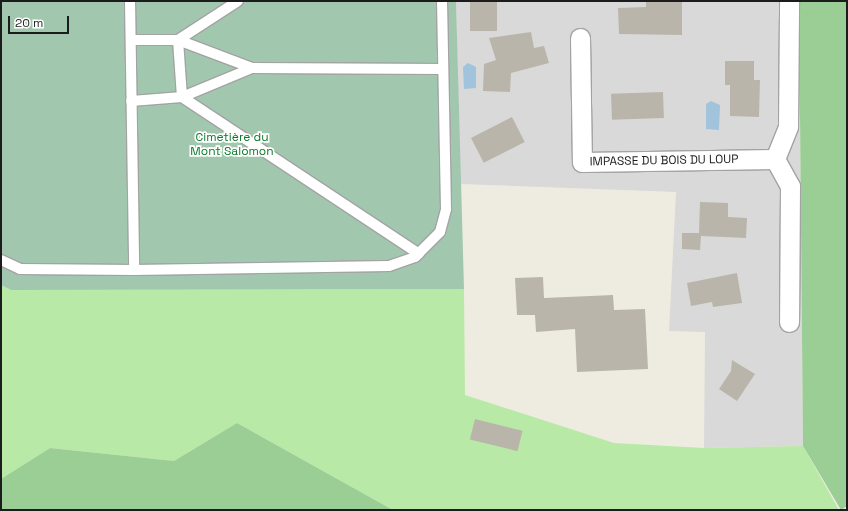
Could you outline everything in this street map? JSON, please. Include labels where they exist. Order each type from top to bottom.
[{"type":"street","points":[[789,1],[788,126],[775,159],[790,186],[789,322]]},
{"type":"street","name":"IMPASSE DU BOIS DU LOUP","points":[[580,38],[582,162],[775,159]]},
{"type":"lane","points":[[130,1],[134,270]]},
{"type":"lane","points":[[178,40],[238,1]]},
{"type":"lane","points":[[1,260],[20,269],[134,270],[389,266],[405,263],[419,254],[440,232],[446,209],[442,1]]},
{"type":"lane","points":[[131,40],[178,40],[252,68],[443,69]]},
{"type":"lane","points":[[178,40],[182,97]]},
{"type":"lane","points":[[132,101],[182,97],[252,68]]},
{"type":"lane","points":[[182,97],[419,254]]},
{"type":"shaded area","points":[[456,1],[799,1],[803,446],[704,448],[705,332],[669,331],[676,192],[460,184]]},
{"type":"green space","name":"Cimetière du Mont Salomon","points":[[1,1],[456,1],[464,289],[11,290],[1,285]]},
{"type":"green space","points":[[799,1],[847,1],[847,506],[841,510],[803,446]]},
{"type":"green space","points":[[1,285],[11,290],[464,289],[465,395],[614,443],[704,448],[803,446],[839,510],[393,510],[237,423],[174,461],[50,448],[1,479]]},
{"type":"green space","points":[[237,423],[393,510],[1,510],[1,479],[50,448],[174,461]]},
{"type":"water","points":[[468,63],[476,67],[476,88],[464,89],[463,67]]},
{"type":"water","points":[[711,101],[720,105],[719,130],[706,129],[706,104]]},
{"type":"building","points":[[470,1],[497,1],[497,31],[470,31]]},
{"type":"building","points":[[682,1],[682,35],[619,34],[618,8],[646,7],[646,2]]},
{"type":"building","points":[[531,32],[534,48],[544,46],[549,63],[511,73],[510,92],[483,91],[484,64],[496,60],[489,38]]},
{"type":"building","points":[[725,61],[754,61],[754,80],[760,80],[759,117],[730,116],[730,85],[725,85]]},
{"type":"building","points":[[663,92],[664,118],[612,120],[611,94]]},
{"type":"building","points":[[512,117],[525,142],[484,163],[471,138]]},
{"type":"building","points":[[700,202],[728,203],[728,217],[747,218],[746,238],[701,236],[700,250],[682,249],[682,233],[699,233]]},
{"type":"building","points":[[737,273],[742,303],[713,307],[712,302],[691,306],[687,283]]},
{"type":"building","points":[[543,277],[544,298],[613,295],[614,310],[645,309],[648,369],[577,372],[575,329],[536,332],[535,315],[517,315],[515,278]]},
{"type":"building","points":[[732,360],[755,374],[737,401],[719,389],[731,371]]},
{"type":"building","points":[[475,419],[523,431],[517,451],[470,439]]}]
